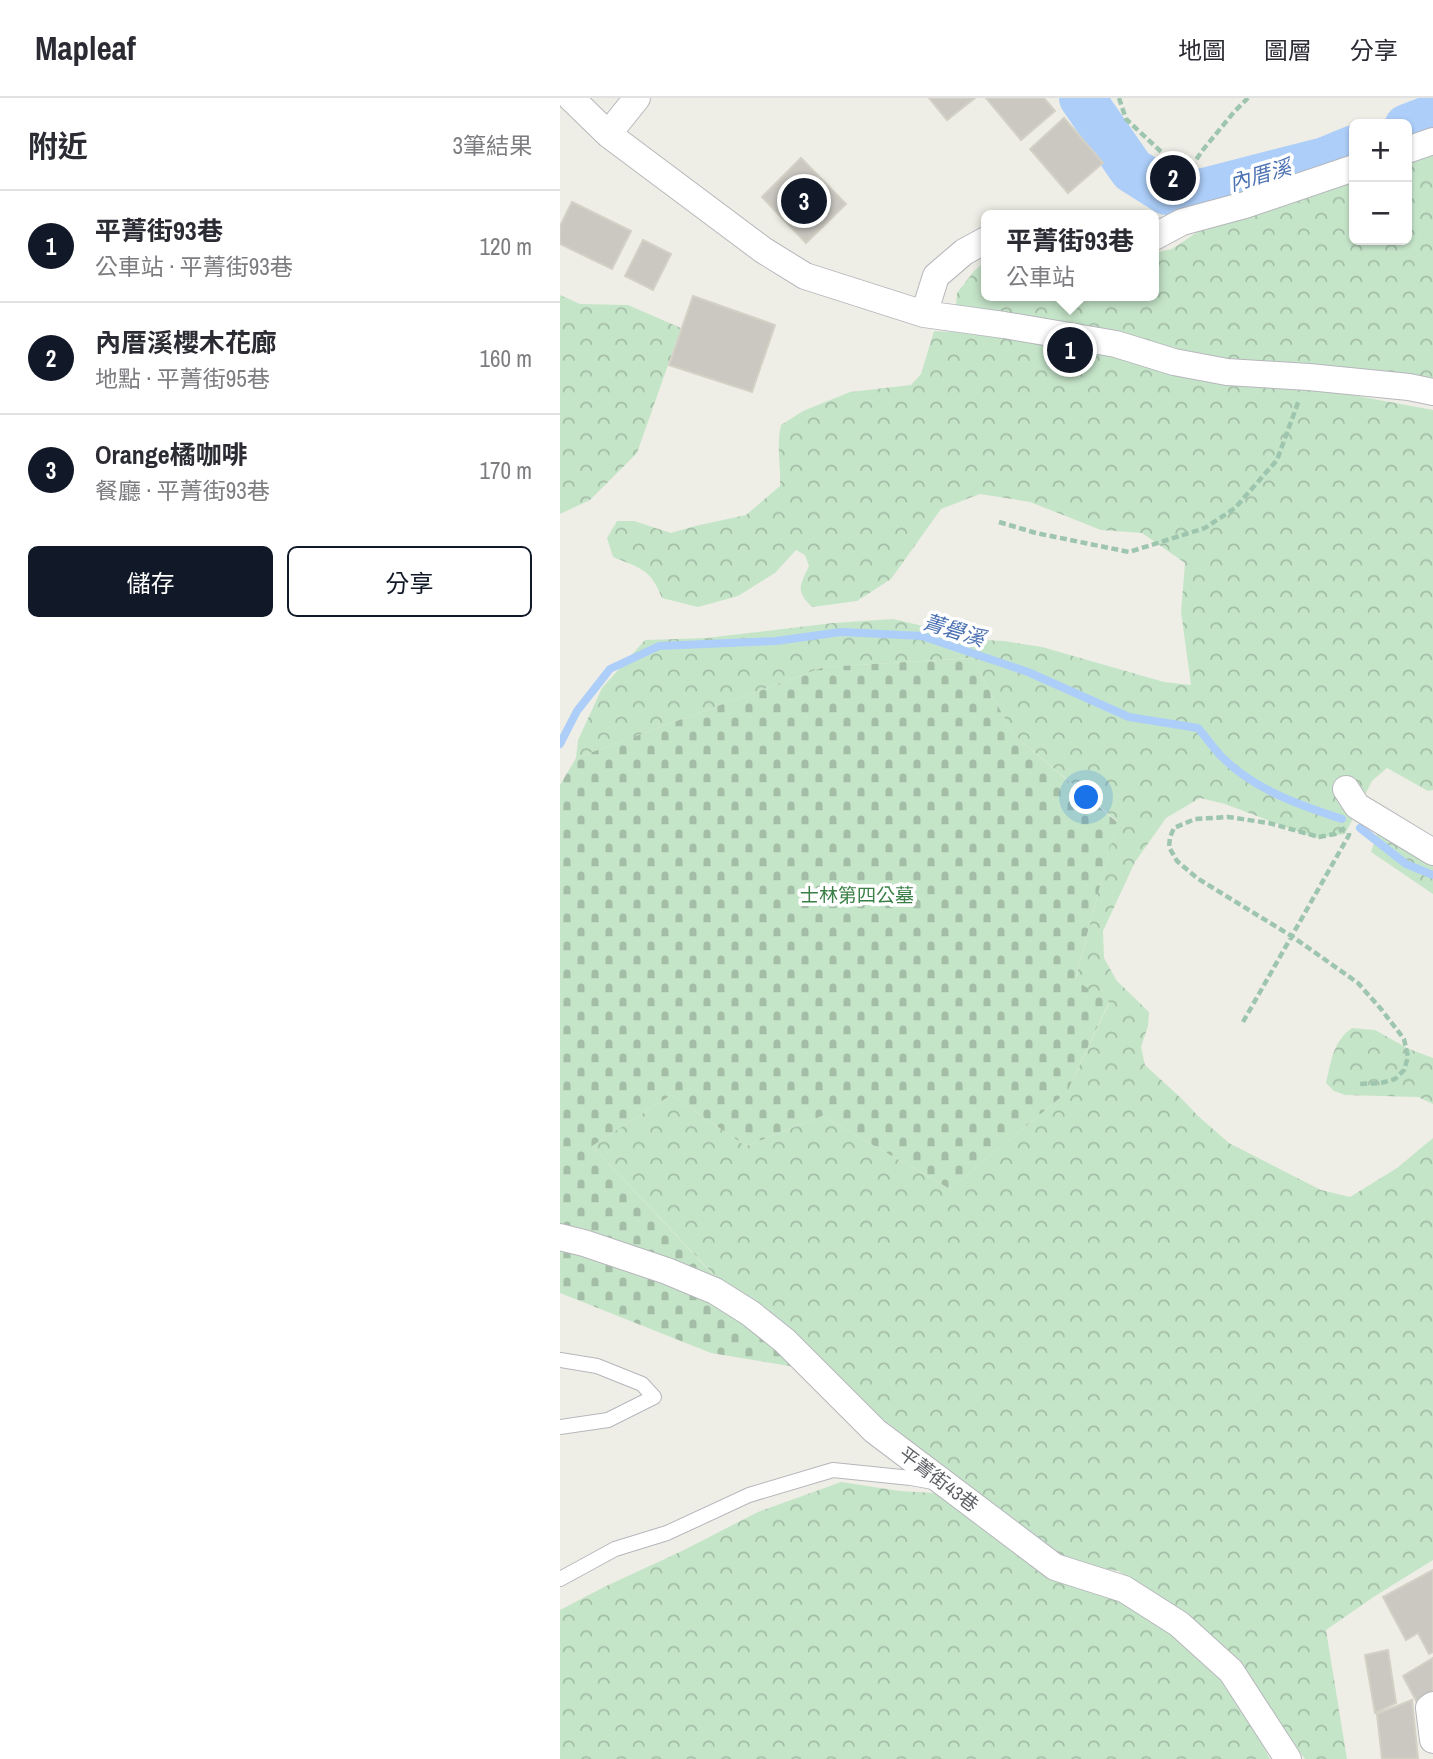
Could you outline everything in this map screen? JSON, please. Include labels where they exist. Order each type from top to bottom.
[{"type":"street","points":[[571,98],[608,134],[763,250],[805,276],[924,314],[1116,344],[1174,362],[1227,372],[1309,377],[1433,392]]},
{"type":"street","points":[[608,134],[637,98]]},
{"type":"street","points":[[1412,148],[1433,141]]},
{"type":"street","points":[[1159,234],[1182,222],[1245,205],[1349,170]]},
{"type":"street","points":[[924,314],[936,276],[964,252],[981,243]]},
{"type":"street","points":[[1346,789],[1357,806],[1433,852]]},
{"type":"street","name":"平菁街43巷","points":[[560,1237],[667,1271],[715,1291],[750,1313],[785,1341],[875,1431],[1055,1567],[1124,1589],[1179,1624],[1231,1671],[1288,1759]]},
{"type":"street","points":[[1433,1705],[1429,1707],[1433,1740]]},
{"type":"lane","points":[[560,1360],[597,1366],[642,1384],[654,1397],[608,1420],[560,1427]]},
{"type":"lane","points":[[560,1579],[615,1549],[667,1533],[749,1495],[833,1470],[945,1484]]},
{"type":"path","points":[[1119,98],[1126,119],[1186,175],[1202,151],[1248,98]]},
{"type":"path","points":[[999,522],[1036,533],[1129,552],[1206,528],[1235,508],[1277,460],[1309,377]]},
{"type":"path","points":[[1243,1023],[1293,937],[1349,835],[1348,826],[1335,834],[1319,837],[1269,823],[1228,817],[1195,819],[1174,828],[1169,847],[1177,861],[1196,878],[1293,937],[1358,983],[1381,1009],[1404,1040],[1408,1057],[1404,1070],[1395,1079],[1358,1084]]},
{"type":"green space","points":[[1433,154],[1433,382],[1334,366],[1222,359],[1137,339],[956,307],[957,293],[981,265],[981,301],[1159,301],[1159,252],[1172,249],[1205,227],[1349,182],[1349,245],[1412,245],[1412,161]]},
{"type":"green space","points":[[560,295],[580,304],[628,305],[681,328],[637,453],[590,500],[560,514]]},
{"type":"green space","points":[[934,331],[975,333],[1433,410],[1433,790],[1428,791],[1387,768],[1372,781],[1345,834],[1315,838],[1225,804],[1200,798],[1166,818],[1135,862],[1103,931],[1104,958],[1117,981],[1149,1012],[1148,1026],[1141,1047],[1145,1065],[1229,1143],[1321,1190],[1350,1197],[1397,1168],[1433,1138],[1433,1560],[1326,1630],[1347,1759],[1305,1759],[1239,1666],[1181,1611],[1118,1571],[1084,1565],[1047,1548],[828,1376],[731,1293],[592,1146],[671,1095],[746,1146],[822,1116],[950,1189],[1067,1092],[1109,1003],[1075,981],[1117,821],[1014,735],[971,658],[824,667],[576,758],[578,740],[602,688],[645,640],[706,638],[893,619],[983,640],[1042,647],[1164,682],[1191,685],[1181,612],[1185,563],[1142,533],[1101,530],[1030,502],[980,494],[941,509],[891,579],[857,601],[812,607],[801,592],[803,578],[809,566],[805,555],[796,550],[775,573],[738,596],[698,607],[662,598],[649,575],[613,557],[607,538],[617,521],[634,521],[671,533],[746,515],[780,486],[781,425],[803,411],[850,392],[911,385],[921,374]]},
{"type":"green space","name":"士林第四公墓","points":[[971,658],[1014,735],[1117,822],[1075,980],[1109,1002],[1067,1092],[950,1189],[822,1116],[746,1146],[671,1095],[592,1146],[801,1368],[711,1353],[560,1293],[560,785],[576,758],[824,667]]},
{"type":"green space","points":[[1378,831],[1433,846],[1433,894],[1371,852]]},
{"type":"green space","points":[[1352,1028],[1375,1030],[1409,1049],[1433,1058],[1433,1104],[1418,1097],[1345,1095],[1334,1091],[1326,1083],[1331,1060],[1341,1039]]},
{"type":"green space","points":[[841,1482],[945,1496],[1168,1629],[1227,1680],[1270,1759],[560,1759],[560,1610],[758,1512]]},
{"type":"building","points":[[929,98],[975,98],[947,120]]},
{"type":"building","points":[[986,98],[1044,98],[1055,111],[1021,140]]},
{"type":"building","points":[[1064,118],[1103,163],[1068,193],[1030,149]]},
{"type":"building","points":[[801,158],[846,204],[806,243],[762,197]]},
{"type":"building","points":[[572,202],[631,231],[612,269],[560,244],[560,226]]},
{"type":"building","points":[[643,240],[671,254],[653,290],[625,276]]},
{"type":"building","points":[[693,296],[775,325],[752,392],[669,365]]},
{"type":"building","points":[[1433,1570],[1433,1652],[1429,1654],[1418,1633],[1406,1640],[1383,1597]]},
{"type":"building","points":[[1388,1650],[1396,1703],[1375,1713],[1365,1655]]},
{"type":"building","points":[[1433,1658],[1433,1697],[1419,1706],[1403,1676]]},
{"type":"building","points":[[1412,1700],[1418,1759],[1382,1759],[1377,1714]]},
{"type":"waterway","name":"內厝溪","points":[[1082,98],[1132,170],[1167,192],[1204,191],[1325,160],[1349,150]]},
{"type":"waterway","name":"內厝溪","points":[[1412,125],[1433,117]]},
{"type":"waterway","name":"菁礐溪","points":[[560,744],[577,711],[610,669],[659,646],[776,641],[841,632],[922,636],[1028,672],[1129,717],[1198,728],[1222,757],[1249,779],[1294,802],[1342,819]]},
{"type":"waterway","name":"菁礐溪","points":[[1360,828],[1406,864],[1433,875]]},
{"type":"place","name":"內厝溪櫻木花廊","points":[[1173,178]]},
{"type":"place","name":"Orange橘咖啡","points":[[804,201]]},
{"type":"place","name":"平菁街93巷","points":[[1070,350]]}]
